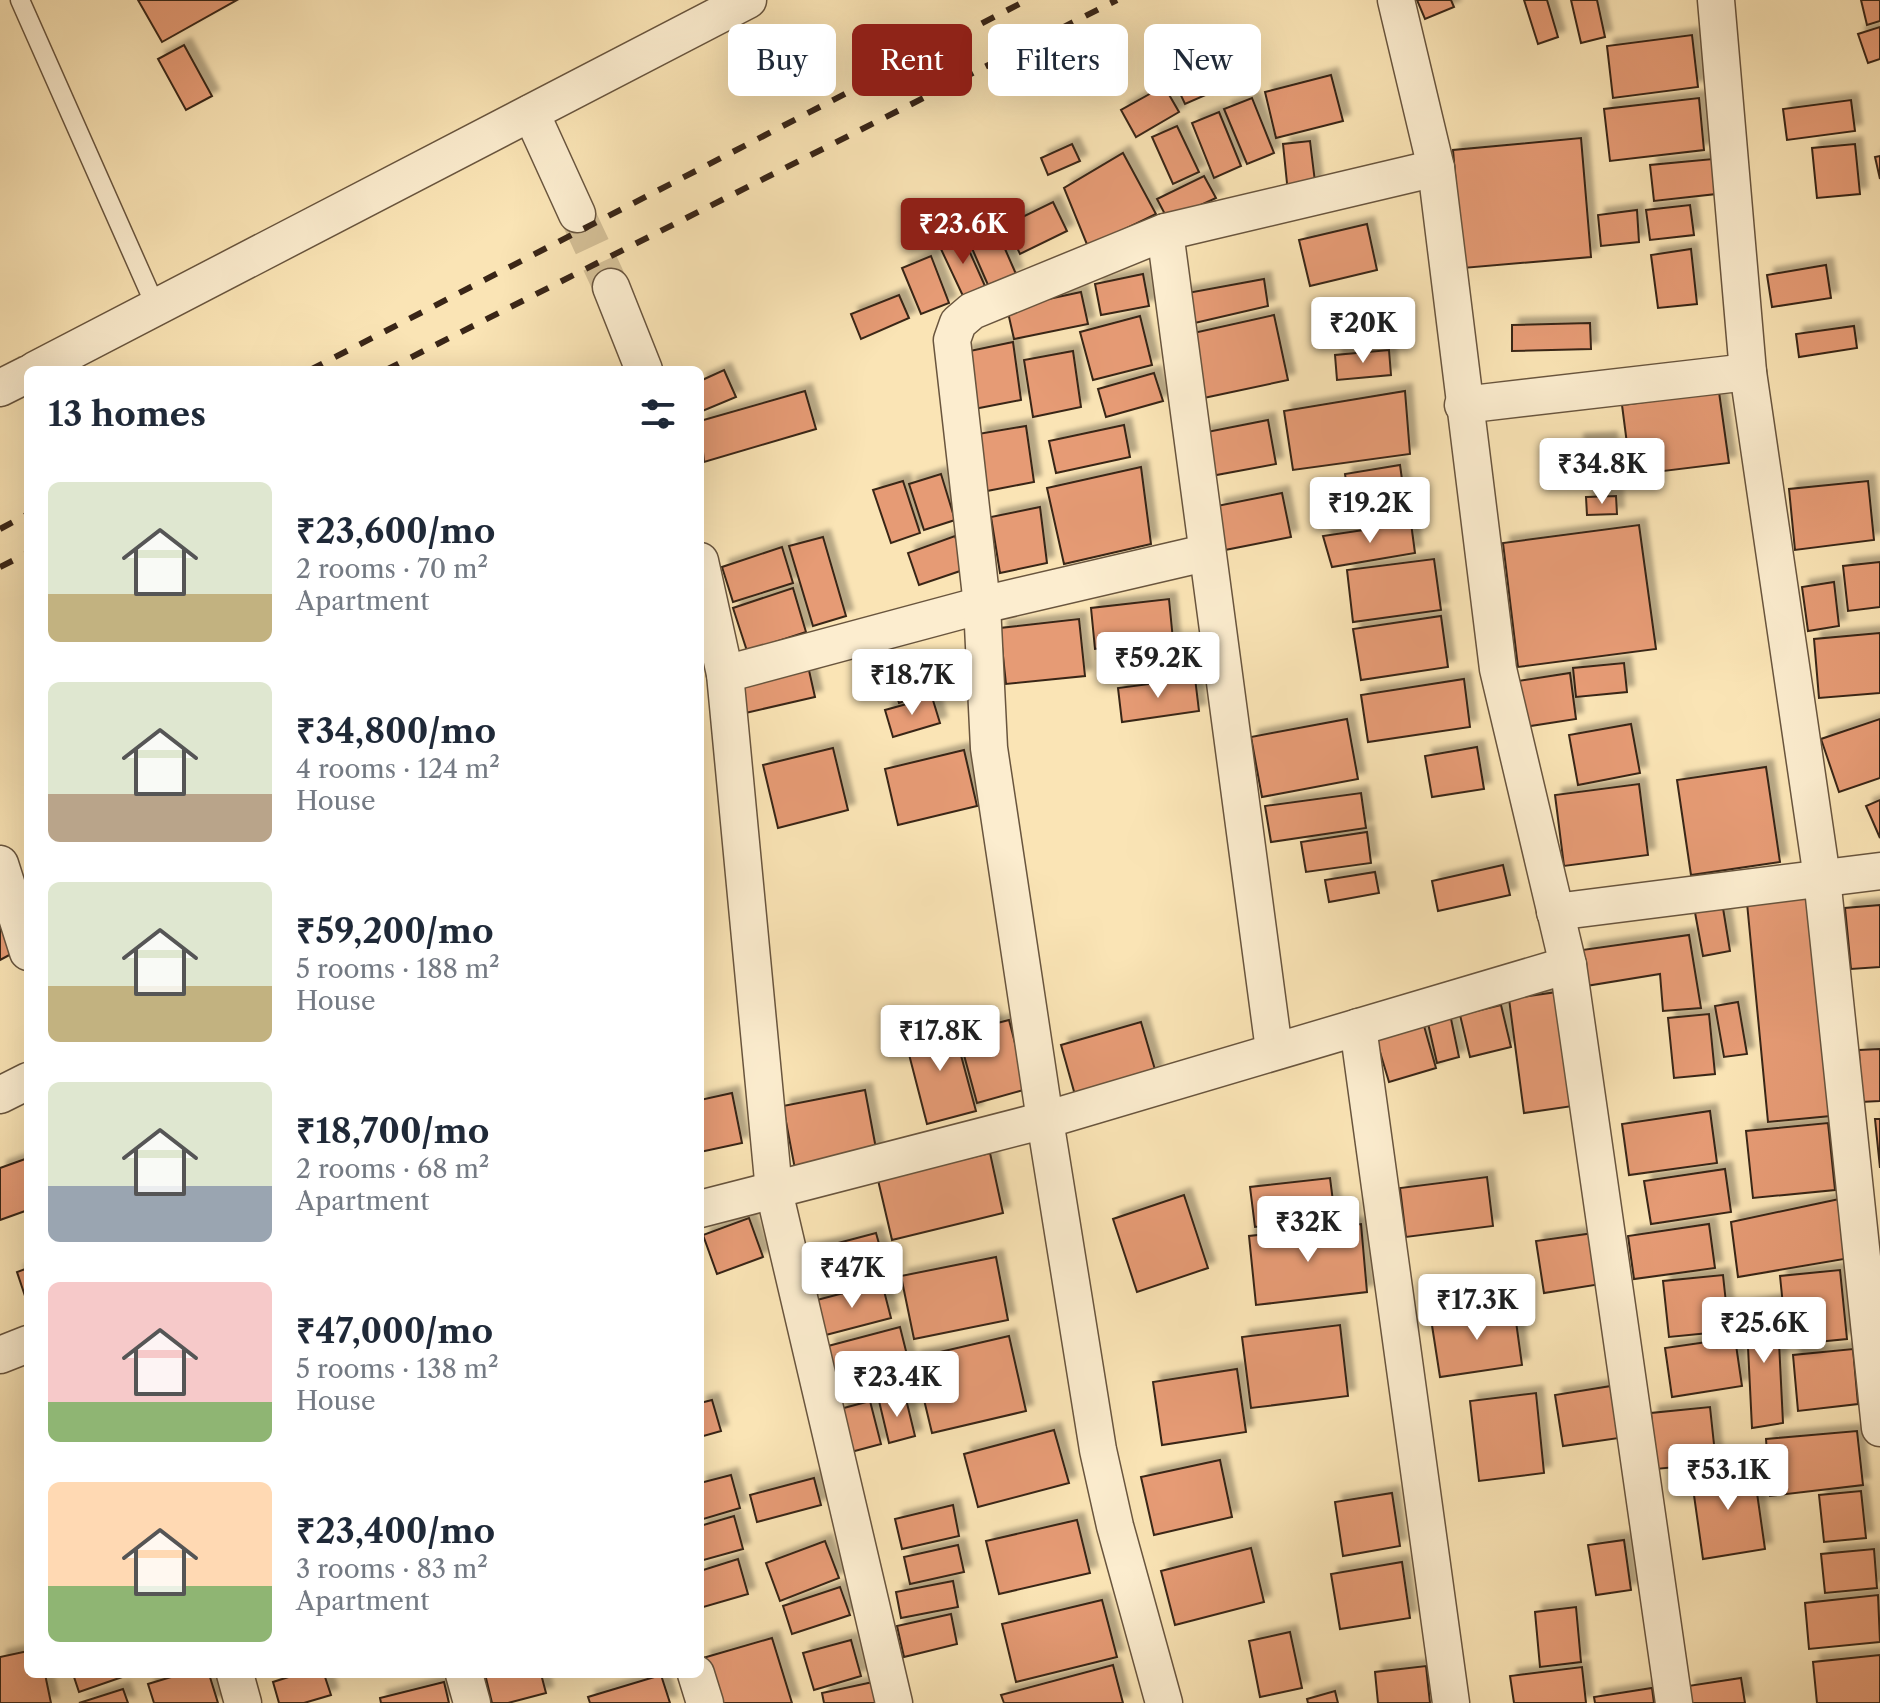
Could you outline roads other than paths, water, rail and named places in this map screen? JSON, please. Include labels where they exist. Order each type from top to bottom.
[{"type":"street","points":[[43,366],[748,0]]},
{"type":"street","points":[[1396,0],[1436,168],[1498,669],[1568,965],[1674,1703]]},
{"type":"street","points":[[1716,0],[1748,372],[1822,878],[1880,1428]]},
{"type":"street","points":[[531,113],[577,214]]},
{"type":"street","points":[[1164,1703],[1115,1526],[1098,1450],[1045,1120],[989,748],[982,605],[952,340],[958,323],[972,311],[1165,232],[1436,168]]},
{"type":"street","points":[[1165,232],[1205,553],[1274,1050]]},
{"type":"street","points":[[611,287],[642,366]]},
{"type":"street","points":[[1463,405],[1748,372]]},
{"type":"street","points":[[0,388],[24,376]]},
{"type":"street","points":[[725,674],[982,605],[1205,553]]},
{"type":"street","points":[[704,579],[725,674],[774,1191],[894,1703]]},
{"type":"street","points":[[0,864],[24,939]]},
{"type":"street","points":[[1555,912],[1880,871]]},
{"type":"street","points":[[704,1208],[1045,1120],[1568,965]]},
{"type":"street","points":[[1358,1027],[1451,1703]]},
{"type":"street","points":[[0,1095],[24,1083]]},
{"type":"street","points":[[0,1355],[24,1346]]},
{"type":"street","points":[[236,1678],[243,1703]]},
{"type":"street","points":[[465,1678],[472,1703]]},
{"type":"street","points":[[697,1678],[705,1703]]},
{"type":"lane","points":[[20,0],[156,307]]},
{"type":"tunnel","points":[[577,214],[611,287]]},
{"type":"railway","points":[[318,366],[1027,0]]},
{"type":"railway","points":[[394,366],[1117,0]]},
{"type":"railway","points":[[0,529],[24,516]]},
{"type":"railway","points":[[0,567],[24,555]]}]
